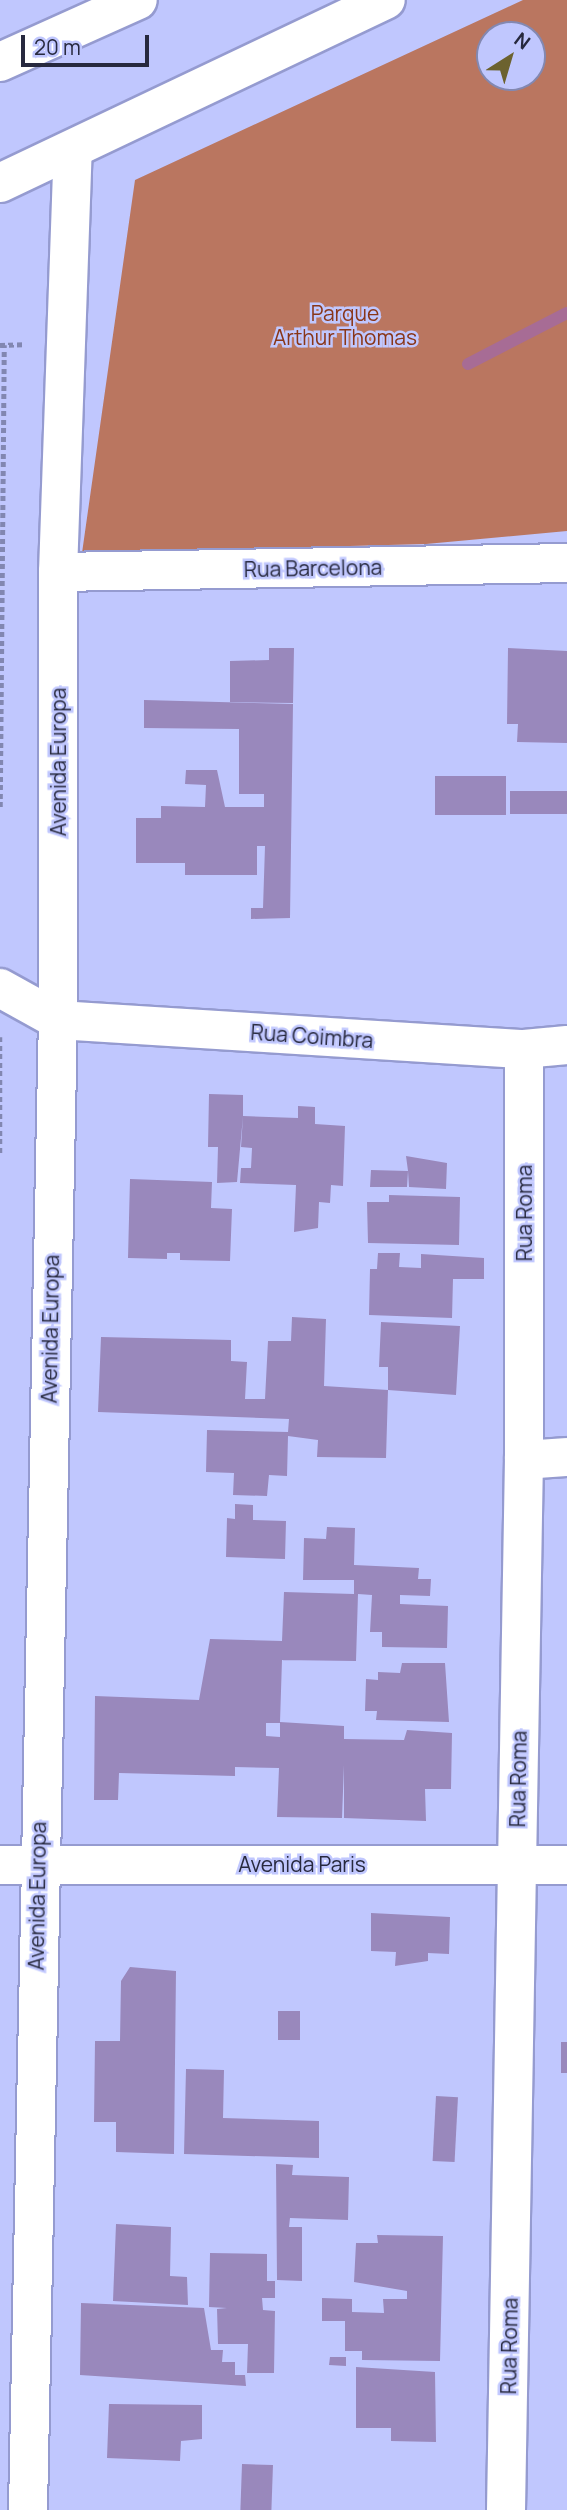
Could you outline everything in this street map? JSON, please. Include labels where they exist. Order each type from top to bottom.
[{"type":"main road","points":[[0,62],[138,0]]},
{"type":"main road","points":[[0,183],[386,0]]},
{"type":"main road","name":"Avenida Europa","points":[[28,2510],[18,1865],[58,1020],[58,572],[73,149]]},
{"type":"main road","name":"Rua Barcelona","points":[[58,572],[567,563]]},
{"type":"main road","points":[[0,988],[58,1020]]},
{"type":"main road","name":"Rua Coimbra","points":[[58,1020],[524,1049],[567,1045]]},
{"type":"main road","name":"Rua Roma","points":[[506,2510],[524,1460],[524,1049]]},
{"type":"main road","points":[[524,1460],[567,1457]]},
{"type":"main road","name":"Avenida Paris","points":[[18,1865],[517,1862],[567,1865]]},
{"type":"path","points":[[0,807],[4,345]]},
{"type":"path","points":[[0,1037],[0,1155]]},
{"type":"green space","name":"Parque Arthur Thomas","points":[[523,0],[567,0],[567,531],[426,544],[82,553],[135,180],[476,22],[476,91],[546,91],[546,21],[478,21]]},
{"type":"building","points":[[269,648],[294,648],[293,703],[230,702],[230,661],[269,660]]},
{"type":"building","points":[[508,648],[567,651],[567,743],[517,742],[518,724],[507,724]]},
{"type":"building","points":[[144,700],[293,704],[290,918],[251,919],[251,908],[263,908],[265,846],[257,846],[257,875],[185,875],[185,863],[136,863],[136,818],[161,818],[161,806],[205,807],[206,785],[185,784],[186,770],[217,770],[225,807],[264,807],[264,794],[239,794],[239,729],[144,728]]},
{"type":"building","points":[[435,776],[506,776],[506,815],[435,815]]},
{"type":"building","points":[[510,791],[567,791],[567,814],[510,814]]},
{"type":"building","points":[[209,1094],[243,1095],[237,1182],[217,1183],[218,1147],[208,1147]]},
{"type":"building","points":[[298,1106],[315,1107],[315,1124],[345,1126],[343,1186],[331,1185],[330,1203],[319,1202],[318,1228],[294,1232],[296,1185],[240,1183],[241,1168],[251,1168],[252,1148],[241,1147],[243,1116],[298,1118]]},
{"type":"building","points":[[406,1156],[447,1163],[446,1189],[409,1187]]},
{"type":"building","points":[[371,1170],[408,1171],[407,1187],[370,1187]]},
{"type":"building","points":[[130,1179],[212,1182],[211,1208],[232,1209],[230,1261],[180,1260],[180,1253],[167,1253],[167,1259],[128,1258]]},
{"type":"building","points":[[389,1195],[460,1197],[459,1245],[368,1243],[367,1202],[389,1202]]},
{"type":"building","points":[[378,1253],[400,1253],[399,1267],[421,1268],[421,1254],[484,1258],[484,1279],[453,1279],[452,1318],[369,1315],[370,1269],[377,1269]]},
{"type":"building","points":[[292,1317],[326,1319],[324,1386],[388,1390],[386,1458],[317,1457],[318,1440],[288,1436],[287,1476],[269,1475],[267,1496],[233,1495],[234,1473],[206,1472],[207,1430],[288,1432],[289,1419],[98,1412],[101,1337],[231,1340],[231,1361],[247,1362],[245,1399],[265,1399],[268,1341],[291,1341]]},
{"type":"building","points":[[381,1322],[460,1326],[456,1395],[388,1390],[388,1367],[379,1367]]},
{"type":"building","points":[[235,1504],[253,1505],[253,1520],[286,1521],[285,1559],[226,1557],[227,1518],[235,1519]]},
{"type":"building","points":[[327,1527],[355,1528],[354,1565],[419,1568],[418,1579],[431,1579],[430,1596],[400,1595],[400,1604],[448,1606],[447,1648],[382,1647],[382,1632],[370,1632],[372,1595],[358,1594],[356,1661],[282,1660],[280,1722],[344,1726],[344,1739],[404,1740],[407,1730],[452,1733],[451,1789],[425,1789],[426,1821],[344,1818],[344,1765],[342,1818],[277,1817],[279,1768],[235,1767],[235,1776],[119,1773],[118,1800],[94,1800],[95,1696],[199,1700],[210,1639],[282,1641],[284,1592],[354,1594],[354,1580],[303,1580],[304,1538],[326,1539]],"holes":[[[266,1723],[280,1723],[280,1737],[266,1736]]]},
{"type":"building","points":[[402,1663],[445,1663],[449,1722],[376,1720],[377,1711],[365,1711],[366,1679],[378,1680],[378,1672],[400,1673]]},
{"type":"building","points":[[371,1913],[450,1917],[449,1954],[428,1953],[428,1961],[395,1966],[396,1952],[371,1951]]},
{"type":"building","points":[[130,1967],[176,1971],[174,2154],[116,2152],[116,2122],[94,2122],[95,2041],[120,2041],[121,1981]]},
{"type":"building","points":[[278,2011],[300,2011],[300,2040],[278,2040]]},
{"type":"building","points":[[561,2042],[567,2042],[567,2073],[561,2073]]},
{"type":"building","points":[[186,2069],[224,2070],[223,2118],[319,2121],[319,2158],[184,2154]]},
{"type":"building","points":[[436,2096],[458,2097],[455,2162],[433,2161]]},
{"type":"building","points":[[276,2164],[293,2165],[292,2175],[349,2177],[348,2220],[290,2218],[289,2227],[302,2227],[302,2281],[277,2280]]},
{"type":"building","points":[[116,2224],[171,2227],[170,2276],[187,2277],[188,2305],[113,2301]]},
{"type":"building","points":[[377,2235],[443,2236],[440,2361],[362,2360],[362,2351],[345,2351],[345,2321],[322,2321],[322,2298],[352,2299],[352,2312],[384,2313],[383,2299],[407,2299],[407,2291],[354,2282],[356,2243],[378,2243]]},
{"type":"building","points":[[210,2253],[267,2254],[267,2281],[275,2281],[275,2298],[262,2298],[263,2310],[275,2311],[274,2373],[247,2373],[248,2344],[218,2344],[217,2309],[227,2308],[209,2307]]},
{"type":"building","points":[[81,2303],[204,2308],[211,2350],[223,2350],[222,2362],[235,2362],[235,2375],[245,2375],[246,2386],[80,2375]]},
{"type":"building","points":[[330,2357],[346,2357],[346,2366],[329,2365]]},
{"type":"building","points":[[356,2367],[435,2372],[436,2442],[391,2441],[391,2428],[356,2428]]},
{"type":"building","points":[[109,2404],[202,2405],[202,2439],[181,2441],[180,2461],[107,2458]]},
{"type":"building","points":[[242,2464],[273,2465],[271,2510],[240,2510]]},
{"type":"waterway","points":[[468,364],[567,313]]}]
